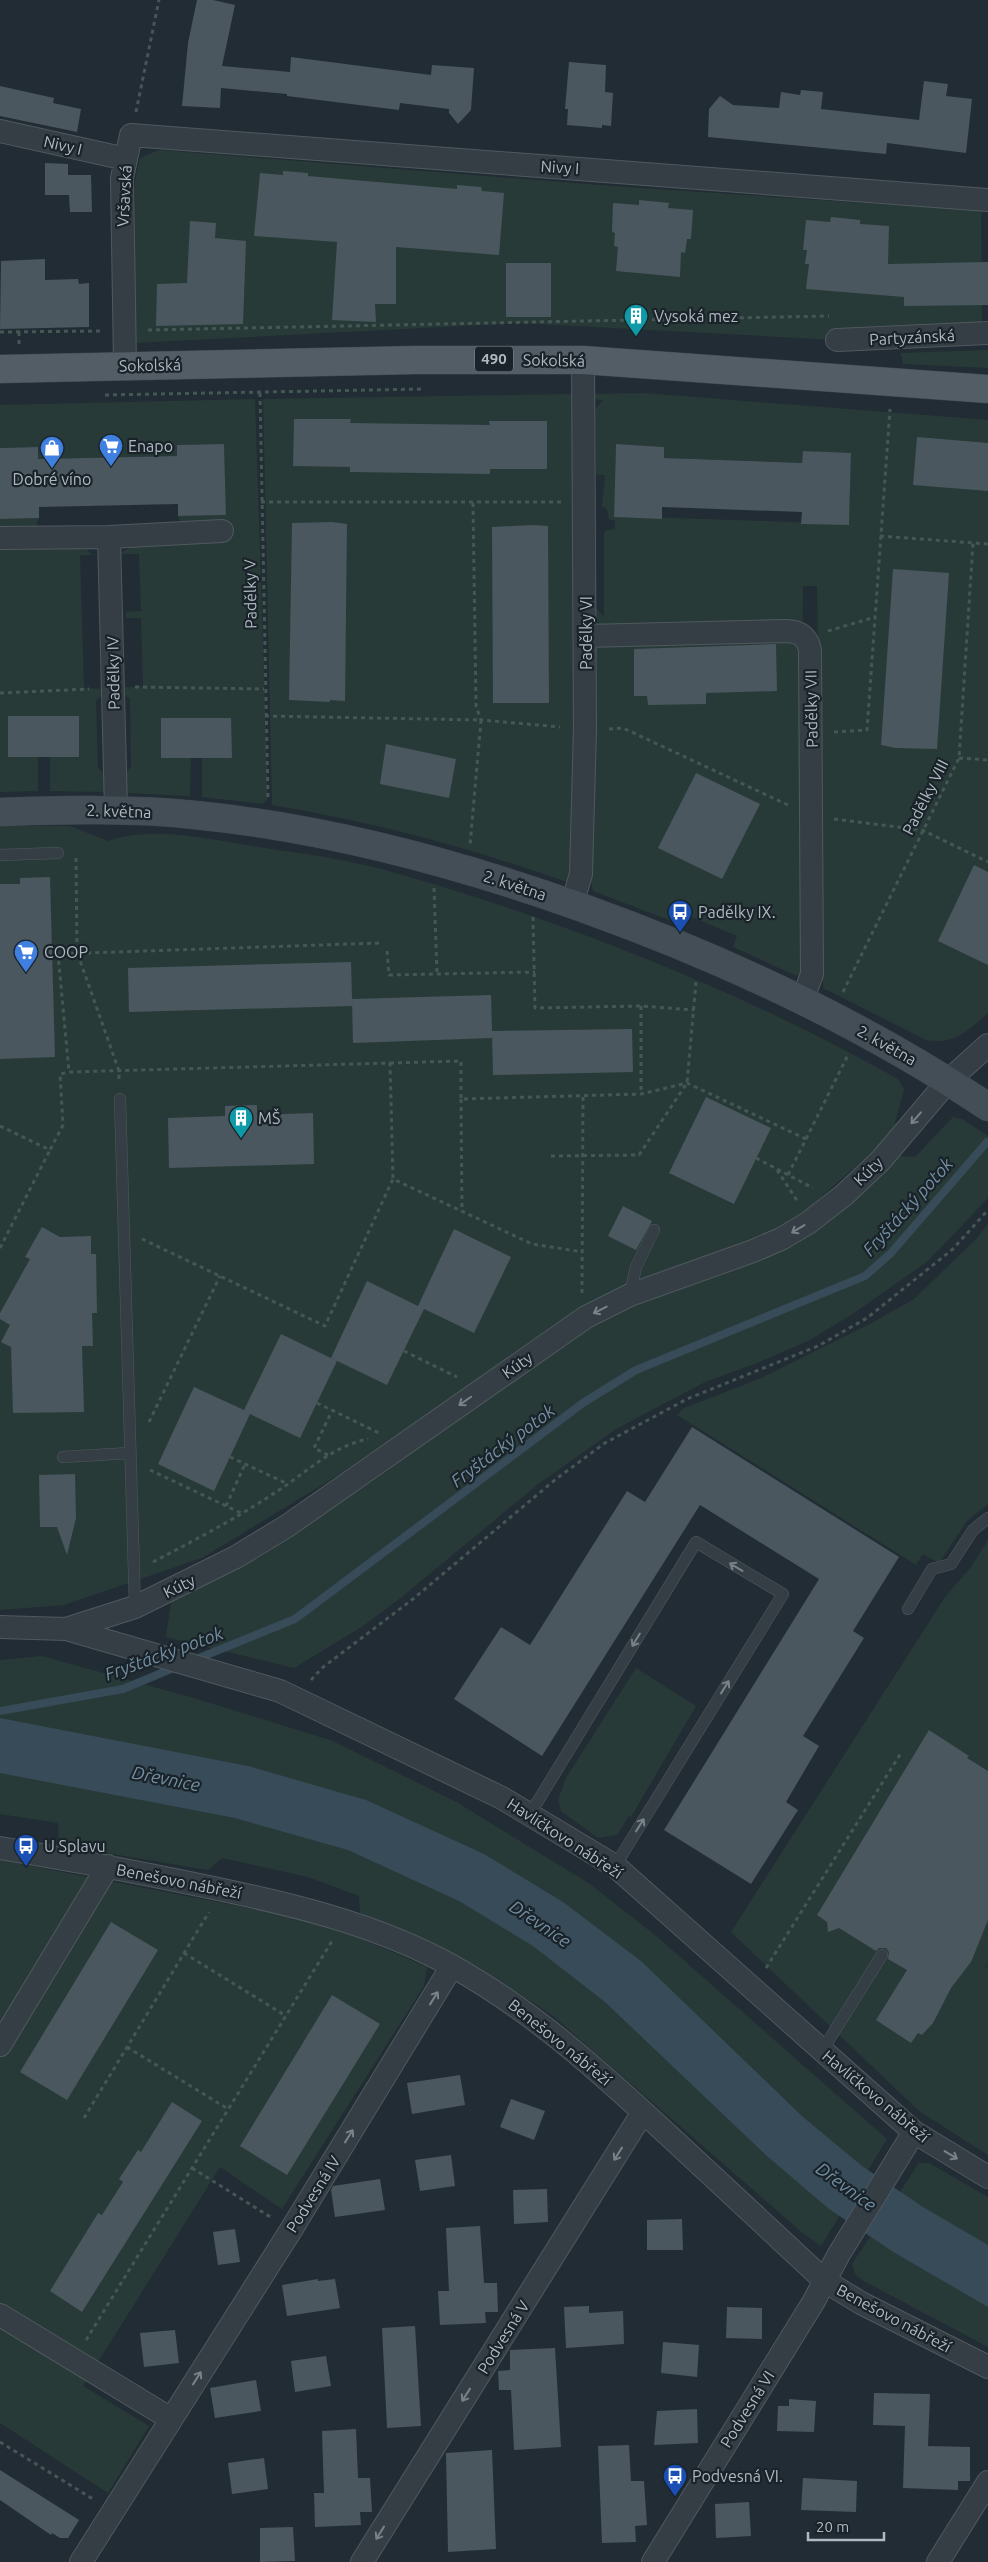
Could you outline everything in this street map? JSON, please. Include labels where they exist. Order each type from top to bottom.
[{"type":"main road","name":"Sokolská","points":[[0,368],[260,362],[583,360],[988,389]]},
{"type":"street","name":"Nivy I","points":[[0,131],[126,159]]},
{"type":"street","name":"Vršavská","points":[[125,365],[122,178],[131,135]]},
{"type":"street","name":"Nivy I","points":[[131,135],[988,200]]},
{"type":"street","name":"Partyzánská","points":[[837,340],[988,333]]},
{"type":"street","name":"Padělky VI","points":[[572,904],[581,874],[585,729],[586,636],[583,360]]},
{"type":"street","points":[[0,538],[109,537],[222,531]]},
{"type":"street","name":"Padělky IV","points":[[109,537],[116,810]]},
{"type":"street","points":[[586,636],[786,631],[798,633],[805,638]]},
{"type":"street","name":"Padělky VII","points":[[802,1001],[812,974],[810,650],[805,638]]},
{"type":"street","name":"2. května","points":[[0,812],[116,810],[194,815],[268,825],[378,845],[466,869],[636,927],[734,968],[831,1015],[948,1081],[981,1102]]},
{"type":"street","name":"Kúty","points":[[66,1629],[135,1607],[236,1557],[287,1526],[586,1317],[630,1295],[753,1251],[808,1223],[844,1195],[881,1160],[948,1081],[988,1045]]},
{"type":"street","points":[[0,1627],[66,1629]]},
{"type":"street","name":"Havlíčkovo nábřeží","points":[[66,1629],[280,1691],[530,1814],[614,1866],[822,2051],[908,2141],[988,2177]]},
{"type":"street","name":"Benešovo nábřeží","points":[[0,1848],[108,1866],[324,1913],[391,1937],[452,1966],[500,1994],[542,2024],[643,2112],[825,2281],[861,2303],[988,2367]]},
{"type":"street","points":[[0,2045],[108,1866]]},
{"type":"street","name":"Podvesná IV","points":[[81,2562],[291,2230],[452,1966]]},
{"type":"street","name":"Podvesná V","points":[[362,2562],[643,2112]]},
{"type":"street","name":"Podvesná VI","points":[[653,2562],[825,2281],[839,2254],[908,2141]]},
{"type":"street","points":[[0,2315],[171,2419]]},
{"type":"street","points":[[938,2562],[988,2482]]},
{"type":"lane","points":[[0,855],[58,853]]},
{"type":"lane","points":[[120,1099],[135,1607]]},
{"type":"lane","points":[[630,1295],[636,1267],[654,1230]]},
{"type":"lane","points":[[63,1457],[130,1457]]},
{"type":"lane","points":[[908,1609],[932,1569],[951,1564],[973,1530],[988,1518]]},
{"type":"lane","points":[[530,1814],[696,1542],[783,1594],[614,1866]]},
{"type":"lane","points":[[822,2051],[882,1955]]},
{"type":"path","points":[[131,135],[159,0]]},
{"type":"path","points":[[0,332],[836,316],[837,340]]},
{"type":"path","name":"Padělky V","points":[[260,362],[268,825]]},
{"type":"path","points":[[811,735],[867,730],[890,408]]},
{"type":"path","points":[[261,502],[585,502]]},
{"type":"path","points":[[466,869],[481,720],[476,706],[473,503]]},
{"type":"path","points":[[880,536],[988,544]]},
{"type":"path","name":"Padělky VIII","points":[[831,1015],[959,758],[973,543]]},
{"type":"path","points":[[805,638],[875,616]]},
{"type":"path","points":[[265,716],[481,720],[585,729],[623,728],[811,817],[922,830],[988,862]]},
{"type":"path","points":[[959,758],[988,760]]},
{"type":"path","points":[[76,851],[77,952],[119,1071]]},
{"type":"path","points":[[434,887],[437,974]]},
{"type":"path","points":[[532,909],[535,1008],[641,1006],[694,1010]]},
{"type":"path","points":[[69,1072],[58,954],[379,943]]},
{"type":"path","points":[[387,951],[389,975],[535,972]]},
{"type":"path","points":[[551,1156],[639,1155],[687,1083],[696,981]]},
{"type":"path","points":[[641,1006],[641,1094]]},
{"type":"path","points":[[788,1175],[852,1046]]},
{"type":"path","points":[[0,1248],[63,1125],[60,1074],[69,1072],[461,1061],[462,1212]]},
{"type":"path","points":[[124,1231],[325,1326],[393,1179],[390,1063]]},
{"type":"path","points":[[461,1099],[641,1094],[687,1083],[806,1139]]},
{"type":"path","points":[[582,1299],[583,1096]]},
{"type":"path","points":[[0,1126],[50,1150]]},
{"type":"path","points":[[756,1158],[817,1190]]},
{"type":"path","points":[[776,1169],[800,1205]]},
{"type":"path","points":[[393,1179],[532,1244],[582,1252]]},
{"type":"path","points":[[301,1701],[308,1684],[322,1668],[413,1599],[489,1534],[584,1458],[605,1443],[687,1399],[818,1346],[867,1318],[953,1249],[988,1210]]},
{"type":"path","points":[[220,1276],[130,1457],[242,1514]]},
{"type":"path","points":[[404,1351],[458,1378]]},
{"type":"path","points":[[317,1403],[384,1435]]},
{"type":"path","points":[[329,1455],[314,1448],[332,1410]]},
{"type":"path","points":[[230,1457],[288,1484]]},
{"type":"path","points":[[226,1506],[245,1464]]},
{"type":"path","points":[[763,1973],[901,1753]]},
{"type":"path","points":[[84,2118],[210,1909]]},
{"type":"path","points":[[74,2360],[334,1938]]},
{"type":"path","points":[[184,1953],[286,2016]]},
{"type":"path","points":[[127,2047],[228,2109]]},
{"type":"path","points":[[192,2168],[291,2230]]},
{"type":"path","points":[[0,2442],[113,2511]]},
{"type":"green space","points":[[159,150],[612,186],[893,205],[981,208],[982,336],[837,340],[519,323],[134,343],[135,181],[140,158]]},
{"type":"green space","points":[[988,350],[988,368],[903,364],[901,353]]},
{"type":"green space","points":[[644,393],[988,420],[988,1013],[967,1031],[945,1040],[926,1040],[823,988],[817,586],[803,586],[801,973],[797,976],[733,947],[737,936],[687,915],[682,925],[593,891],[591,881],[592,603],[604,617],[604,536],[605,531],[615,529],[615,520],[609,520],[607,509],[602,506],[605,475],[597,475],[596,472],[595,410],[603,400],[590,399],[590,394]],"holes":[[[616,444],[664,447],[664,458],[802,463],[803,451],[851,454],[849,524],[614,516]]]},
{"type":"green space","points":[[572,394],[575,885],[462,848],[425,838],[387,828],[272,805],[263,399]]},
{"type":"green space","points":[[255,399],[268,798],[263,804],[202,797],[202,758],[231,718],[161,719],[161,757],[191,758],[190,796],[126,793],[123,776],[131,767],[130,699],[122,692],[121,688],[143,686],[141,618],[126,618],[126,612],[141,611],[139,554],[118,554],[181,522],[178,516],[226,515],[224,444],[177,445],[177,456],[38,459],[37,447],[0,448],[0,405]]},
{"type":"green space","points":[[39,518],[35,528],[0,531],[0,519]]},
{"type":"green space","points":[[0,544],[84,547],[93,555],[80,555],[84,688],[104,689],[104,693],[96,701],[98,768],[106,775],[104,792],[50,791],[50,757],[38,757],[38,791],[0,792]]},
{"type":"green space","points":[[0,826],[70,826],[108,841],[125,836],[143,834],[180,835],[319,856],[362,864],[404,875],[506,907],[607,943],[706,984],[803,1029],[898,1079],[904,1089],[892,1134],[795,1220],[567,1318],[340,1474],[202,1558],[64,1605],[0,1610]]},
{"type":"green space","points":[[953,1117],[962,1119],[988,1136],[988,1198],[928,1261],[854,1313],[810,1340],[760,1362],[705,1382],[616,1429],[537,1485],[403,1596],[363,1626],[294,1668],[166,1637],[172,1596],[258,1558],[379,1477],[568,1336],[636,1305],[726,1272],[898,1156],[915,1157]]},
{"type":"green space","points":[[988,1224],[988,1504],[967,1521],[939,1563],[923,1554],[916,1565],[677,1415],[684,1408],[759,1379],[868,1325],[914,1299],[975,1240]]},
{"type":"green space","points":[[988,1540],[988,1963],[983,1972],[988,1965],[988,2155],[919,2111],[731,1932],[945,1597],[971,1567]]},
{"type":"green space","points":[[42,1656],[197,1699],[333,1741],[458,1803],[590,1884],[655,1935],[887,2139],[821,2246],[805,2235],[552,2015],[474,1964],[415,1935],[360,1913],[359,1896],[308,1877],[222,1858],[208,1870],[59,1845],[58,1823],[0,1814],[0,1660]]},
{"type":"green space","points":[[636,1668],[696,1706],[631,1817],[629,1816],[617,1835],[598,1838],[561,1811],[558,1800],[566,1778]]},
{"type":"green space","points":[[0,1860],[325,1923],[427,1967],[424,1986],[282,2209],[220,2167],[83,2386],[149,2426],[108,2493],[0,2423]]},
{"type":"green space","points":[[919,2163],[929,2163],[988,2197],[988,2347],[862,2280],[855,2274],[852,2264]]},
{"type":"water","name":"Dřevnice","points":[[0,1718],[248,1766],[366,1800],[484,1854],[563,1902],[641,1961],[803,2117],[862,2166],[923,2207],[988,2245],[988,2307],[895,2253],[829,2209],[767,2156],[605,2002],[533,1946],[459,1901],[348,1850],[235,1818],[0,1773]]},
{"type":"building","points":[[197,0],[213,0],[235,5],[222,66],[290,72],[291,57],[431,75],[432,65],[474,68],[471,110],[458,124],[449,113],[449,109],[400,103],[399,110],[287,96],[287,94],[221,88],[220,108],[182,106],[188,43]]},
{"type":"building","points":[[569,62],[606,65],[605,92],[613,93],[611,126],[602,125],[602,128],[567,125],[568,109],[565,109]]},
{"type":"building","points":[[924,81],[948,84],[946,96],[972,99],[966,153],[887,143],[886,154],[708,137],[709,109],[720,96],[733,105],[779,108],[781,92],[800,95],[801,90],[823,92],[821,109],[919,120]]},
{"type":"building","points":[[0,86],[54,98],[53,103],[81,109],[77,132],[0,116]]},
{"type":"building","points":[[45,163],[68,164],[68,175],[91,175],[92,212],[70,212],[69,195],[45,195]]},
{"type":"building","points":[[283,171],[308,173],[308,176],[457,189],[457,185],[481,187],[482,191],[504,193],[499,255],[396,247],[396,304],[375,304],[376,322],[332,320],[337,242],[254,236],[260,173],[283,175]]},
{"type":"building","points":[[639,200],[669,203],[668,208],[693,210],[691,239],[687,239],[685,253],[681,252],[680,277],[616,271],[618,247],[614,246],[615,233],[612,232],[613,203],[639,205]]},
{"type":"building","points":[[831,217],[860,220],[860,224],[889,226],[888,264],[988,262],[988,305],[904,306],[904,297],[806,289],[809,264],[805,264],[807,250],[803,250],[806,220],[830,222]]},
{"type":"building","points":[[190,221],[216,223],[215,238],[246,241],[243,324],[156,326],[157,284],[187,283]]},
{"type":"building","points":[[45,259],[45,280],[78,279],[79,284],[89,283],[89,327],[0,329],[1,261]]},
{"type":"building","points":[[506,263],[551,263],[551,317],[506,317]]},
{"type":"building","points":[[294,419],[351,419],[350,423],[490,425],[489,421],[547,421],[547,469],[490,469],[490,474],[350,472],[350,467],[293,466]]},
{"type":"building","points":[[917,437],[988,443],[988,491],[913,485]]},
{"type":"building","points":[[224,444],[226,515],[178,516],[178,504],[39,507],[39,518],[0,519],[0,448],[38,447],[38,459],[177,456],[177,445]]},
{"type":"building","points":[[616,444],[664,447],[664,458],[802,463],[803,451],[851,453],[849,525],[801,524],[802,512],[662,507],[662,519],[614,517]]},
{"type":"building","points":[[332,522],[347,524],[345,701],[289,700],[292,523]]},
{"type":"building","points":[[548,526],[549,703],[493,703],[492,527]]},
{"type":"building","points":[[893,569],[949,573],[937,749],[896,748],[881,745]]},
{"type":"building","points":[[776,644],[777,691],[706,693],[706,704],[648,705],[647,696],[634,696],[634,649]]},
{"type":"building","points":[[8,716],[79,716],[79,757],[8,757]]},
{"type":"building","points":[[161,718],[231,718],[232,758],[161,758]]},
{"type":"building","points":[[386,744],[456,759],[449,798],[380,784]]},
{"type":"building","points":[[696,773],[760,804],[722,879],[658,848]]},
{"type":"building","points":[[974,865],[988,872],[988,965],[938,941]]},
{"type":"building","name":"COOP","points":[[50,877],[55,1057],[0,1059],[0,884],[20,884],[20,878]]},
{"type":"building","points":[[351,962],[352,999],[491,995],[492,1031],[632,1029],[633,1072],[493,1075],[492,1033],[492,1038],[353,1043],[352,1000],[352,1006],[129,1012],[128,968]]},
{"type":"building","points":[[706,1097],[771,1128],[734,1204],[669,1173]]},
{"type":"building","name":"MŠ","points":[[257,1105],[257,1115],[313,1113],[314,1164],[169,1168],[168,1118],[225,1116],[225,1106]]},
{"type":"building","points":[[623,1206],[652,1221],[636,1250],[608,1236]]},
{"type":"building","points":[[42,1227],[60,1237],[91,1236],[91,1254],[96,1254],[97,1313],[92,1313],[93,1346],[82,1346],[84,1412],[13,1413],[11,1347],[1,1342],[10,1325],[0,1319],[0,1313],[30,1259],[25,1257]]},
{"type":"building","points":[[454,1229],[511,1257],[474,1333],[422,1308],[424,1309],[387,1385],[331,1358],[367,1281],[418,1306]]},
{"type":"building","points":[[281,1334],[337,1361],[300,1438],[250,1414],[214,1491],[158,1464],[194,1387],[244,1410]]},
{"type":"building","points":[[692,1427],[899,1557],[853,1631],[864,1638],[803,1736],[819,1746],[786,1802],[798,1810],[751,1884],[664,1830],[819,1579],[700,1505],[542,1756],[454,1699],[501,1627],[530,1645],[627,1491],[645,1502]]},
{"type":"building","points":[[75,1474],[76,1518],[67,1555],[57,1527],[40,1527],[39,1475]]},
{"type":"building","points":[[929,1730],[988,1771],[988,1920],[971,1962],[951,1988],[933,2023],[922,2035],[918,2033],[911,2043],[876,2020],[907,1970],[888,1959],[889,1952],[886,1948],[879,1948],[876,1951],[839,1928],[828,1932],[827,1922],[817,1915]]},
{"type":"building","points":[[111,1922],[158,1950],[67,2100],[20,2072]]},
{"type":"building","points":[[332,1995],[380,2024],[287,2175],[240,2146]]},
{"type":"building","points":[[460,2075],[465,2105],[412,2114],[407,2083]]},
{"type":"building","points":[[511,2099],[545,2111],[534,2140],[500,2127]]},
{"type":"building","points":[[172,2102],[202,2121],[82,2312],[50,2291],[98,2213],[102,2215],[123,2182],[119,2179],[138,2150],[141,2152]]},
{"type":"building","points":[[451,2155],[455,2186],[420,2191],[415,2160]]},
{"type":"building","points":[[380,2179],[385,2210],[335,2217],[331,2190],[333,2186]]},
{"type":"building","points":[[547,2189],[548,2222],[514,2224],[513,2190]]},
{"type":"building","points":[[682,2219],[683,2250],[647,2250],[647,2220]]},
{"type":"building","points":[[480,2226],[484,2283],[497,2283],[498,2312],[485,2312],[486,2323],[440,2325],[438,2291],[449,2291],[446,2228]]},
{"type":"building","points":[[235,2229],[240,2262],[218,2265],[213,2232]]},
{"type":"building","points":[[318,2279],[318,2281],[335,2279],[340,2308],[287,2316],[282,2285]]},
{"type":"building","points":[[589,2306],[589,2313],[623,2311],[624,2344],[566,2348],[564,2307]]},
{"type":"building","points":[[727,2307],[762,2308],[762,2339],[726,2338]]},
{"type":"building","points":[[415,2326],[421,2426],[387,2428],[382,2328]]},
{"type":"building","points":[[175,2330],[179,2363],[144,2367],[140,2333]]},
{"type":"building","points":[[663,2342],[699,2345],[697,2377],[661,2373]]},
{"type":"building","points":[[555,2348],[561,2447],[514,2450],[511,2390],[499,2390],[498,2371],[510,2370],[510,2350]]},
{"type":"building","points":[[326,2356],[331,2386],[295,2392],[291,2361]]},
{"type":"building","points":[[256,2380],[261,2411],[215,2418],[210,2388]]},
{"type":"building","points":[[874,2393],[930,2394],[928,2446],[970,2447],[970,2481],[958,2481],[958,2490],[903,2488],[905,2426],[873,2425]]},
{"type":"building","points":[[789,2399],[816,2401],[814,2432],[777,2431],[778,2406],[789,2406]]},
{"type":"building","points":[[697,2409],[698,2443],[654,2445],[657,2411]]},
{"type":"building","points":[[356,2429],[358,2478],[370,2478],[372,2512],[360,2512],[361,2525],[315,2527],[314,2493],[324,2493],[322,2431]]},
{"type":"building","points":[[629,2445],[631,2481],[644,2481],[647,2525],[635,2526],[636,2542],[602,2543],[598,2446]]},
{"type":"building","points":[[492,2450],[496,2549],[448,2552],[446,2453]]},
{"type":"building","points":[[264,2458],[268,2489],[232,2494],[228,2463]]},
{"type":"building","points":[[0,2470],[79,2520],[68,2538],[60,2538],[52,2533],[51,2535],[0,2500]]},
{"type":"building","points":[[803,2478],[857,2481],[856,2512],[801,2510]]},
{"type":"building","points":[[749,2502],[751,2536],[716,2538],[715,2504]]},
{"type":"building","points":[[293,2527],[295,2561],[260,2562],[260,2528]]},
{"type":"waterway","name":"Fryštácký potok","points":[[194,1660],[295,1619],[583,1403],[636,1370],[865,1276],[891,1253],[987,1142]]},
{"type":"waterway","name":"Fryštácký potok","points":[[0,1711],[123,1689],[176,1667]]},
{"type":"place","name":"Vysoká mez","points":[[636,337]]},
{"type":"place","name":"Enapo","points":[[111,467]]},
{"type":"place","name":"Dobré víno","points":[[52,469]]},
{"type":"place","name":"Padělky IX.","points":[[680,933]]},
{"type":"place","name":"COOP","points":[[26,973]]},
{"type":"place","name":"MŠ","points":[[241,1139]]},
{"type":"place","name":"U Splavu","points":[[26,1867]]},
{"type":"place","name":"Podvesná VI.","points":[[675,2497]]}]
